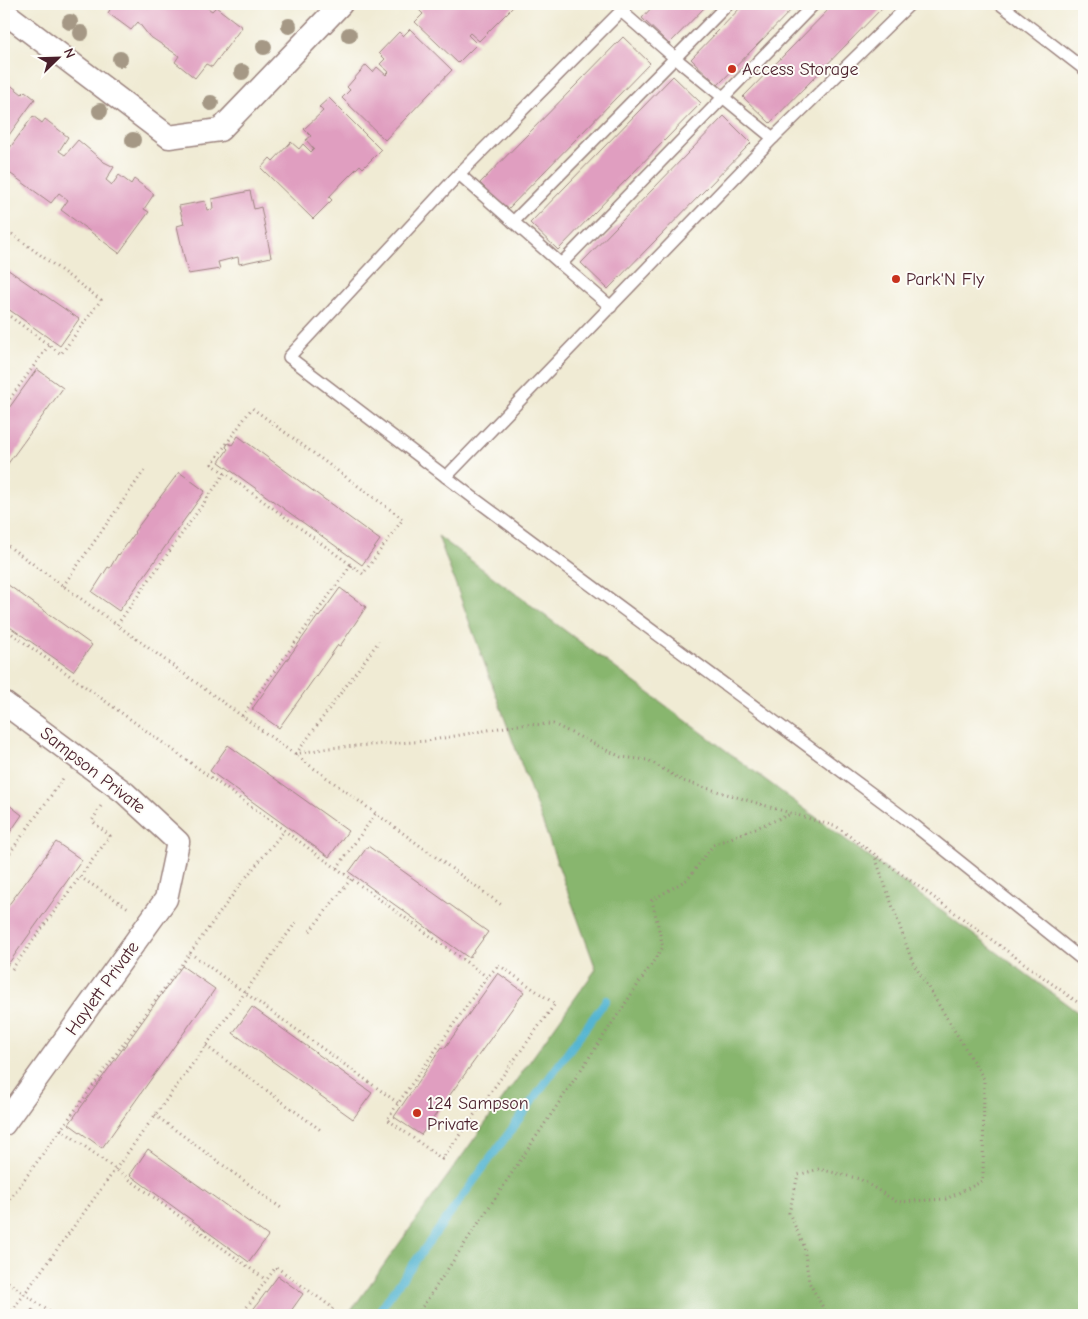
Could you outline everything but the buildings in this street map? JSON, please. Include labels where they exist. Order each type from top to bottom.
[{"type":"street","points":[[4,12],[169,137],[220,130],[341,4]]},
{"type":"street","name":"Sampson Private","points":[[4,703],[115,784],[178,842]]},
{"type":"street","name":"Haylett Private","points":[[4,1124],[166,899],[178,842]]},
{"type":"lane","points":[[513,222],[728,4]]},
{"type":"lane","points":[[561,264],[814,4]]},
{"type":"lane","points":[[446,477],[773,138],[910,4]]},
{"type":"lane","points":[[1000,4],[1084,69]]},
{"type":"lane","points":[[773,138],[676,58],[625,7],[459,174],[289,357],[446,477],[914,826],[1084,961]]},
{"type":"lane","points":[[459,174],[611,306]]},
{"type":"path","points":[[4,228],[101,300],[61,354],[4,312]]},
{"type":"path","points":[[4,407],[49,345]]},
{"type":"path","points":[[252,408],[403,519],[363,574],[351,566],[212,464],[252,408]]},
{"type":"path","points":[[63,586],[144,470]]},
{"type":"path","points":[[117,625],[225,473]]},
{"type":"path","points":[[4,543],[503,906]]},
{"type":"path","points":[[242,716],[351,566]]},
{"type":"path","points":[[4,628],[487,978]]},
{"type":"path","points":[[295,754],[379,641]]},
{"type":"path","points":[[295,754],[328,748],[427,741],[516,725],[553,724],[620,757],[648,760],[683,781],[837,827],[1084,1007]]},
{"type":"path","points":[[4,861],[78,757]]},
{"type":"path","points":[[12,969],[110,836],[92,821],[115,784]]},
{"type":"path","points":[[337,868],[376,813]]},
{"type":"path","points":[[417,1315],[663,947],[652,900],[688,878],[713,845],[791,814]]},
{"type":"path","points":[[4,1208],[243,881],[284,831]]},
{"type":"path","points":[[827,1315],[809,1282],[804,1246],[789,1213],[798,1175],[819,1169],[860,1178],[897,1202],[946,1199],[983,1181],[984,1079],[912,961],[874,853]]},
{"type":"path","points":[[80,877],[149,922]]},
{"type":"path","points":[[310,931],[351,879]]},
{"type":"path","points":[[9,1315],[298,921]]},
{"type":"path","points":[[190,953],[398,1104]]},
{"type":"path","points":[[499,964],[555,1004],[442,1159],[387,1119],[487,978],[499,964]]},
{"type":"path","points":[[206,1046],[322,1131]]},
{"type":"path","points":[[155,1115],[281,1208]]},
{"type":"path","points":[[61,1129],[266,1280]]},
{"type":"path","points":[[241,1315],[276,1267],[333,1308],[328,1315]]},
{"type":"path","points":[[4,1279],[54,1315]]},
{"type":"green space","points":[[438,536],[1084,1017],[1084,1315],[348,1315],[596,969]]},
{"type":"waterway","points":[[376,1315],[606,1000]]},
{"type":"place","name":"Access Storage","points":[[732,69]]},
{"type":"place","name":"Park'N Fly","points":[[896,279]]},
{"type":"place","name":"124 Sampson Private","points":[[417,1113]]}]
